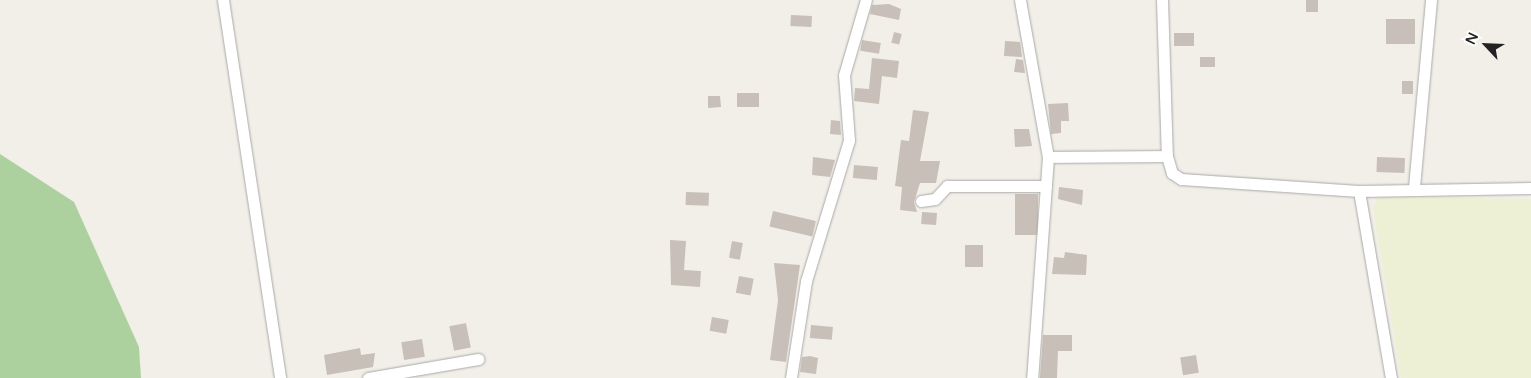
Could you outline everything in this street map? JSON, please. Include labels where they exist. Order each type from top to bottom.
[{"type":"street","points":[[223,0],[280,378]]},
{"type":"street","points":[[791,378],[806,281],[849,140],[844,75],[866,0]]},
{"type":"street","points":[[1020,0],[1048,157],[1032,378]]},
{"type":"street","points":[[1162,0],[1167,156],[1172,173],[1181,179],[1359,191],[1414,187],[1531,188]]},
{"type":"street","points":[[1414,187],[1431,0]]},
{"type":"street","points":[[1048,157],[1167,156]]},
{"type":"street","points":[[921,201],[935,199],[947,186],[1046,186]]},
{"type":"street","points":[[1359,191],[1392,378]]},
{"type":"street","points":[[368,378],[478,359]]},
{"type":"green space","points":[[0,154],[74,202],[139,347],[141,378],[0,378]]},
{"type":"green space","points":[[1378,197],[1531,199],[1531,378],[1401,378],[1373,208]]},
{"type":"building","points":[[1306,0],[1318,0],[1318,12],[1306,12]]},
{"type":"building","points":[[889,4],[901,9],[899,20],[870,14],[872,5]]},
{"type":"building","points":[[791,15],[812,16],[811,27],[790,26]]},
{"type":"building","points":[[1386,19],[1415,19],[1415,44],[1386,44]]},
{"type":"building","points":[[894,32],[902,34],[899,45],[891,43]]},
{"type":"building","points":[[1174,33],[1194,33],[1194,46],[1174,46]]},
{"type":"building","points":[[862,40],[881,43],[879,54],[860,51]]},
{"type":"building","points":[[1005,41],[1020,42],[1022,57],[1004,56]]},
{"type":"building","points":[[1200,57],[1215,57],[1215,67],[1200,67]]},
{"type":"building","points":[[872,58],[899,61],[897,78],[882,76],[879,104],[854,101],[855,88],[869,89]]},
{"type":"building","points":[[1016,59],[1023,60],[1025,73],[1014,72]]},
{"type":"building","points":[[1402,81],[1413,81],[1413,94],[1402,94]]},
{"type":"building","points":[[737,93],[759,93],[759,107],[737,107]]},
{"type":"building","points":[[708,96],[720,96],[721,107],[708,108]]},
{"type":"building","points":[[1068,103],[1069,121],[1061,121],[1061,133],[1051,134],[1048,104]]},
{"type":"building","points":[[913,110],[929,112],[920,161],[940,161],[936,183],[920,183],[914,202],[917,212],[900,210],[902,187],[895,186],[901,140],[909,141]]},
{"type":"building","points":[[831,120],[840,121],[841,135],[830,134]]},
{"type":"building","points":[[1014,129],[1029,129],[1032,146],[1015,147]]},
{"type":"building","points":[[813,157],[835,160],[830,177],[812,175]]},
{"type":"building","points":[[1377,157],[1405,158],[1404,173],[1376,172]]},
{"type":"building","points":[[854,165],[878,167],[877,180],[853,178]]},
{"type":"building","points":[[1059,187],[1083,190],[1082,205],[1058,199]]},
{"type":"building","points":[[686,192],[709,193],[709,206],[686,205]]},
{"type":"building","points":[[1015,194],[1038,194],[1038,235],[1015,235]]},
{"type":"building","points":[[773,211],[816,221],[812,236],[769,227]]},
{"type":"building","points":[[922,212],[937,213],[936,225],[921,224]]},
{"type":"building","points":[[670,240],[686,241],[684,270],[701,271],[700,287],[671,285]]},
{"type":"building","points":[[732,241],[743,243],[740,260],[729,258]]},
{"type":"building","points":[[965,245],[983,245],[983,267],[965,267]]},
{"type":"building","points":[[1065,252],[1087,255],[1086,275],[1052,274],[1054,257],[1064,258]]},
{"type":"building","points":[[774,263],[800,265],[786,362],[770,360],[778,300]]},
{"type":"building","points":[[739,276],[754,279],[750,296],[736,293]]},
{"type":"building","points":[[712,317],[729,320],[726,334],[710,331]]},
{"type":"building","points":[[466,323],[471,348],[454,351],[449,326]]},
{"type":"building","points":[[811,325],[833,327],[832,340],[810,338]]},
{"type":"building","points":[[1043,335],[1072,335],[1072,351],[1058,351],[1057,378],[1040,378]]},
{"type":"building","points":[[422,339],[425,357],[404,360],[401,342]]},
{"type":"building","points":[[360,348],[361,355],[375,353],[373,367],[327,375],[324,355]]},
{"type":"building","points":[[1196,355],[1199,373],[1183,375],[1180,358]]},
{"type":"building","points":[[802,357],[818,358],[816,374],[800,372]]}]
